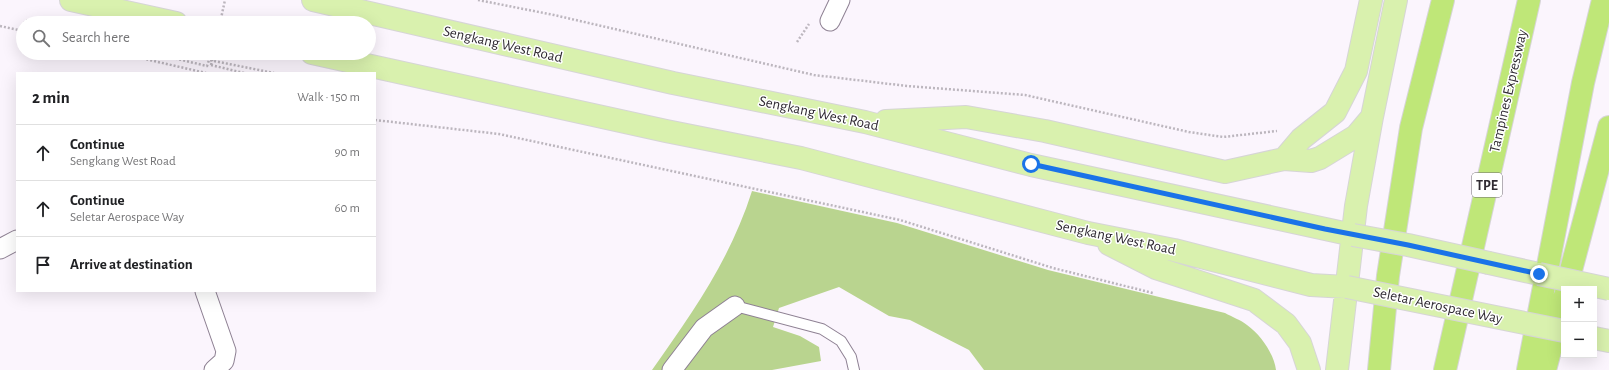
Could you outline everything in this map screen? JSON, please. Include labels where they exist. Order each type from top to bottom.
[{"type":"highway","points":[[1379,370],[1388,276],[1411,128],[1443,0]]},
{"type":"highway","name":"Tampines Expressway","points":[[1445,370],[1529,0]]},
{"type":"highway","points":[[1528,370],[1583,83],[1602,0]]},
{"type":"highway","points":[[1567,286],[1609,127]]},
{"type":"highway","points":[[1545,370],[1561,309]]},
{"type":"main road","points":[[71,0],[144,16]]},
{"type":"main road","name":"Sengkang West Road","points":[[312,0],[673,83],[865,122],[1031,164],[1353,235]]},
{"type":"main road","points":[[1284,159],[1302,139],[1335,112],[1356,71],[1371,0]]},
{"type":"main road","points":[[1337,370],[1356,206],[1372,116],[1396,0]]},
{"type":"main road","name":"Sengkang West Road","points":[[344,60],[666,131],[801,158],[1088,233],[1174,250],[1311,285]]},
{"type":"main road","points":[[865,122],[966,117],[1045,131],[1225,172],[1284,159],[1311,161],[1320,158],[1356,136],[1372,116]]},
{"type":"main road","points":[[1088,233],[1156,268],[1254,300],[1286,324],[1300,343],[1309,370]]},
{"type":"main road","points":[[1353,235],[1408,245],[1609,289]]},
{"type":"main road","name":"Seletar Aerospace Way","points":[[1311,285],[1347,287],[1561,330]]},
{"type":"main road","points":[[1597,339],[1609,341]]},
{"type":"street","points":[[830,21],[840,0]]},
{"type":"street","points":[[0,249],[16,241]]},
{"type":"street","points":[[205,292],[226,351],[224,361],[214,370]]},
{"type":"street","points":[[672,370],[704,328],[735,306]]},
{"type":"lane","points":[[735,306],[822,329],[841,341],[852,358],[854,370]]},
{"type":"path","points":[[222,16],[225,0]]},
{"type":"path","points":[[478,0],[554,15],[814,75],[907,86],[1025,96],[1189,132],[1223,137],[1280,131]]},
{"type":"path","points":[[0,26],[16,29]]},
{"type":"path","points":[[149,60],[202,72]]},
{"type":"path","points":[[182,60],[207,66],[209,60],[269,72]]},
{"type":"path","points":[[212,60],[211,65],[240,72]]},
{"type":"path","points":[[376,120],[499,134],[900,220],[1053,268],[1158,294]]},
{"type":"green space","points":[[752,191],[897,223],[1048,270],[1225,313],[1245,323],[1262,339],[1270,351],[1276,370],[984,370],[969,350],[910,320],[889,316],[839,287],[779,308],[773,327],[800,336],[819,347],[821,361],[772,370],[652,370],[696,306],[722,263],[743,216]]},
{"type":"route","points":[[1031,164],[1325,229],[1408,245],[1539,274]]}]
